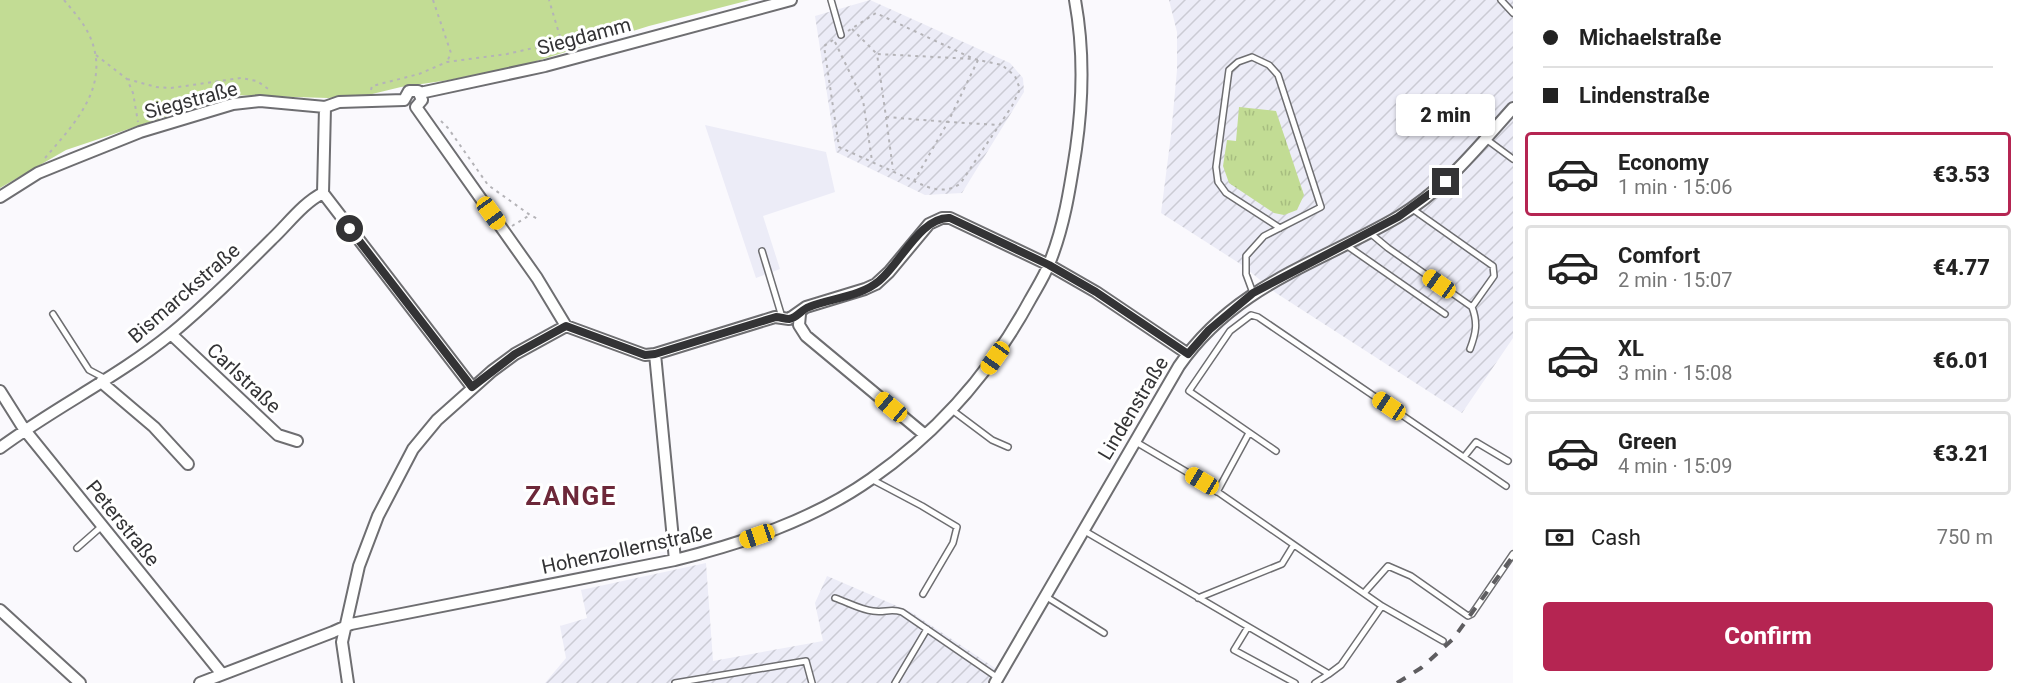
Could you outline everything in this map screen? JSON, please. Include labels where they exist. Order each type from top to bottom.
[{"type":"street","name":"Siegdamm","points":[[404,100],[409,91],[416,90],[419,101],[791,0]]},
{"type":"street","name":"Hohenzollernstraße","points":[[200,683],[351,624],[675,560],[721,548],[800,519],[871,479],[925,435],[972,388],[1004,345],[1049,265],[1066,212],[1080,120],[1082,82],[1075,0]]},
{"type":"street","points":[[404,100],[409,106],[419,101],[566,326],[645,355],[655,354],[776,317],[789,319],[806,308],[876,284],[929,224],[942,218],[950,218],[1049,265],[1096,292],[1188,354]]},
{"type":"street","name":"Siegstraße","points":[[0,197],[38,173],[140,132],[233,104],[260,101],[325,106],[339,102],[404,100]]},
{"type":"street","points":[[325,106],[323,194],[472,387]]},
{"type":"street","name":"Lindenstraße","points":[[996,680],[1134,441],[1188,354],[1209,330],[1253,293],[1411,208],[1435,192],[1457,172],[1513,108]]},
{"type":"street","name":"Bismarckstraße","points":[[0,448],[24,429],[104,381],[171,334],[237,274],[304,206],[323,194]]},
{"type":"street","points":[[800,314],[799,325],[806,336],[925,435]]},
{"type":"street","points":[[348,683],[342,642],[359,566],[378,516],[397,476],[422,437],[472,387],[515,354],[566,326]]},
{"type":"street","name":"Carlstraße","points":[[171,334],[278,435],[297,441]]},
{"type":"street","points":[[655,354],[675,560]]},
{"type":"street","points":[[104,381],[154,427],[188,464]]},
{"type":"street","name":"Peterstraße","points":[[0,391],[24,429],[222,674]]},
{"type":"street","points":[[0,610],[80,683]]},
{"type":"lane","points":[[831,0],[841,35]]},
{"type":"lane","points":[[1501,0],[1513,13]]},
{"type":"lane","points":[[1253,293],[1246,274],[1246,256],[1264,236],[1280,228],[1321,207],[1278,75],[1269,65],[1252,57],[1238,62],[1229,70],[1216,167],[1218,182],[1226,193],[1280,228]]},
{"type":"lane","points":[[1486,139],[1513,159]]},
{"type":"lane","points":[[1411,208],[1493,266],[1494,276],[1472,307]]},
{"type":"lane","points":[[1369,231],[1388,248],[1472,307],[1476,317],[1477,331],[1470,349]]},
{"type":"lane","points":[[1344,244],[1445,314]]},
{"type":"lane","points":[[762,251],[782,317]]},
{"type":"lane","points":[[53,314],[89,370],[104,381]]},
{"type":"lane","points":[[1276,451],[1189,391],[1230,331],[1251,315],[1258,317],[1506,486]]},
{"type":"lane","points":[[952,410],[992,441],[1008,447]]},
{"type":"lane","points":[[1217,492],[1250,433]]},
{"type":"lane","points":[[1134,441],[1217,492],[1382,606],[1443,641]]},
{"type":"lane","points":[[1464,457],[1476,442],[1508,461]]},
{"type":"lane","points":[[871,479],[957,527],[953,543],[923,594]]},
{"type":"lane","points":[[77,548],[102,526]]},
{"type":"lane","points":[[1083,530],[1329,674]]},
{"type":"lane","points":[[1198,598],[1282,564],[1293,546]]},
{"type":"lane","points":[[1364,593],[1388,566],[1411,576],[1468,616],[1472,614],[1513,554]]},
{"type":"lane","points":[[1045,596],[1104,633]]},
{"type":"lane","points":[[836,598],[871,611],[881,612],[892,609],[902,612],[996,680]]},
{"type":"lane","points":[[1314,683],[1341,665],[1382,606]]},
{"type":"lane","points":[[1248,627],[1234,650],[1295,683]]},
{"type":"lane","points":[[895,683],[927,629]]},
{"type":"lane","points":[[675,683],[806,661],[812,683]]},
{"type":"path","points":[[38,173],[38,168],[86,103],[98,66],[86,30],[64,0]]},
{"type":"path","points":[[433,0],[451,53],[447,62]]},
{"type":"path","points":[[368,100],[372,86],[419,74],[447,62],[507,54],[561,40],[549,0]]},
{"type":"path","points":[[841,35],[876,13],[974,59]]},
{"type":"path","points":[[852,29],[877,54],[893,172]]},
{"type":"path","points":[[873,161],[863,100],[834,39],[824,46],[839,147],[931,189],[951,190],[960,184],[999,126],[1020,89],[1015,76],[1002,65],[974,59],[877,54]]},
{"type":"path","points":[[96,55],[127,79],[156,87],[171,88],[241,78],[257,81],[270,90],[280,103]]},
{"type":"path","points":[[914,181],[948,122],[978,60]]},
{"type":"path","points":[[127,79],[134,93],[140,132]]},
{"type":"path","points":[[419,101],[448,128],[488,185],[540,220]]},
{"type":"path","points":[[886,117],[999,126]]},
{"type":"path","points":[[505,231],[530,215]]},
{"type":"shaded area","points":[[870,0],[1010,63],[1023,78],[1024,92],[962,193],[925,195],[836,152],[815,16]]},
{"type":"shaded area","points":[[1169,0],[1513,0],[1513,338],[1462,413],[1276,293],[1242,265],[1161,213],[1177,70],[1177,32]]},
{"type":"shaded area","points":[[705,125],[826,152],[835,192],[763,216],[780,269],[756,278]]},
{"type":"shaded area","points":[[706,563],[713,661],[823,641],[815,603],[827,576],[911,612],[1007,676],[1003,683],[545,683],[566,658],[560,626],[587,618],[581,590]]},
{"type":"green space","points":[[0,0],[750,0],[649,26],[527,64],[368,95],[328,98],[230,95],[66,150],[0,188]]},
{"type":"green space","points":[[1239,107],[1276,111],[1304,195],[1297,210],[1284,215],[1274,213],[1229,183],[1223,166],[1227,140],[1236,141]]},
{"type":"railway","points":[[1397,683],[1421,668],[1453,639],[1513,556]]},
{"type":"district","name":"ZANGE","points":[[571,496]]},
{"type":"route","points":[[350,229],[472,387],[515,354],[566,326],[645,355],[655,354],[776,317],[789,319],[806,308],[876,284],[889,272],[925,228],[935,220],[942,218],[950,218],[969,226],[1049,265],[1096,292],[1188,354],[1209,330],[1253,293],[1398,217],[1446,182]]}]
